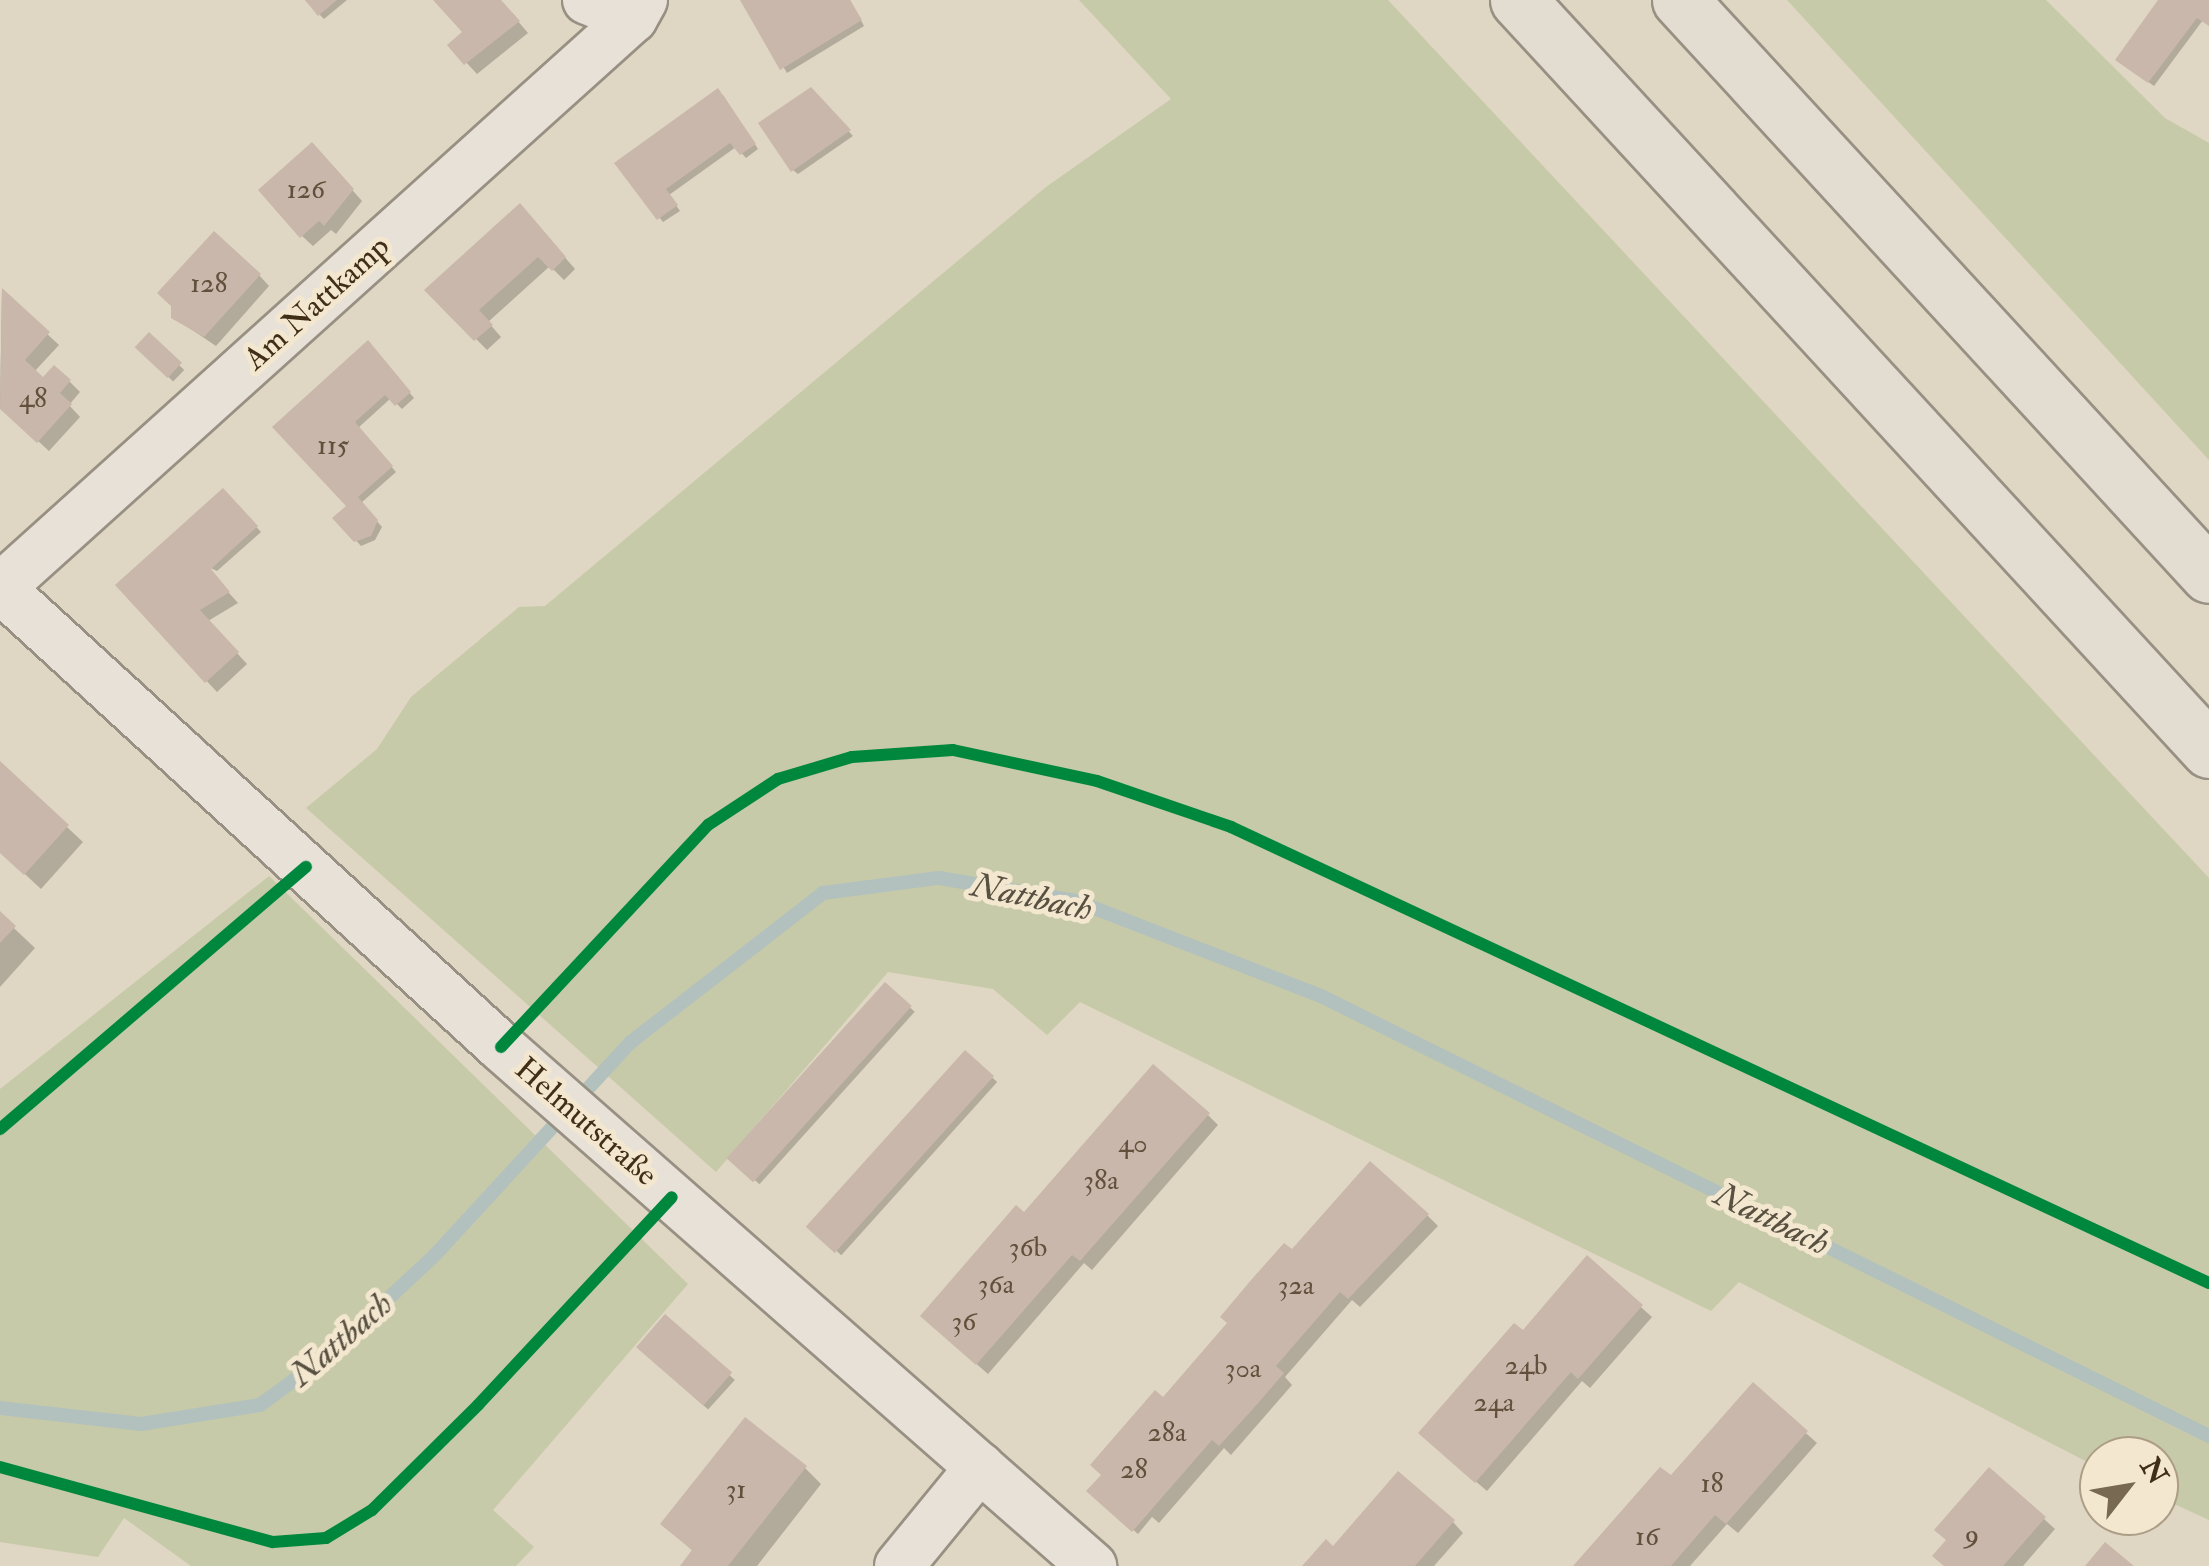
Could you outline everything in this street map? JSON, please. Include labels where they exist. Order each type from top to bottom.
[{"type":"highway","points":[[1518,0],[2209,750]]},
{"type":"highway","points":[[1680,0],[2209,575]]},
{"type":"street","name":"Am Nattkamp","points":[[587,0],[638,9]]},
{"type":"street","name":"Am Nattkamp","points":[[0,588],[638,9]]},
{"type":"street","name":"Helmutstraße","points":[[0,588],[553,1094],[1092,1566]]},
{"type":"street","points":[[899,1566],[980,1468]]},
{"type":"green space","points":[[1079,0],[1388,0],[2209,878],[2209,1520],[2179,1506],[2179,1436],[2079,1436],[2079,1458],[1739,1282],[1711,1311],[1080,1002],[1047,1035],[993,989],[888,972],[716,1172],[306,808],[377,749],[411,697],[519,607],[545,606],[1046,187],[1171,99]]},
{"type":"green space","points":[[1787,0],[2046,0],[2165,118],[2209,143],[2209,460]]},
{"type":"green space","points":[[269,876],[688,1284],[493,1510],[534,1547],[516,1566],[191,1566],[124,1518],[98,1557],[0,1542],[0,1089]]},
{"type":"building","points":[[305,0],[337,0],[318,16]]},
{"type":"building","points":[[433,0],[501,0],[520,21],[464,65],[447,45],[462,32]]},
{"type":"building","points":[[740,0],[850,0],[862,20],[780,70]]},
{"type":"building","points":[[2158,0],[2209,0],[2209,26],[2197,18],[2148,83],[2115,60]]},
{"type":"building","points":[[811,87],[851,130],[791,172],[758,123]]},
{"type":"building","points":[[718,88],[756,144],[740,155],[730,143],[666,189],[678,205],[657,220],[614,163]]},
{"type":"building","points":[[312,142],[354,189],[324,226],[319,221],[300,238],[258,190]]},
{"type":"building","points":[[520,203],[566,257],[552,271],[538,257],[479,310],[493,325],[474,341],[424,290]]},
{"type":"building","points":[[214,231],[261,274],[204,337],[171,318],[171,306],[157,293]]},
{"type":"building","points":[[2,288],[50,332],[25,360],[43,377],[54,365],[71,380],[60,393],[72,404],[37,443],[0,409]]},
{"type":"building","points":[[149,332],[182,363],[168,378],[135,347]]},
{"type":"building","points":[[368,340],[411,392],[395,406],[385,395],[355,422],[393,466],[358,497],[378,520],[371,536],[354,542],[332,518],[346,506],[272,427]]},
{"type":"building","points":[[223,488],[258,526],[211,569],[230,592],[200,610],[239,652],[205,683],[115,585]]},
{"type":"building","points":[[0,761],[69,825],[24,875],[0,853]]},
{"type":"building","points":[[0,911],[16,926],[0,943]]},
{"type":"building","points":[[885,982],[912,1006],[753,1182],[726,1158]]},
{"type":"building","points":[[965,1050],[994,1076],[835,1253],[806,1227]]},
{"type":"building","points":[[1153,1064],[1210,1113],[1080,1261],[1072,1255],[976,1365],[920,1316],[1016,1205],[1024,1212]]},
{"type":"building","points":[[1370,1161],[1429,1214],[1348,1299],[1340,1292],[1276,1366],[1284,1373],[1252,1410],[1219,1446],[1212,1440],[1132,1532],[1086,1491],[1101,1475],[1090,1465],[1155,1390],[1163,1397],[1227,1323],[1220,1317],[1284,1243],[1292,1249]]},
{"type":"building","points":[[1587,1255],[1643,1305],[1578,1379],[1571,1372],[1475,1483],[1418,1433],[1514,1323],[1523,1330]]},
{"type":"building","points":[[665,1314],[732,1372],[703,1406],[636,1347]]},
{"type":"building","points":[[1753,1382],[1808,1431],[1726,1524],[1715,1515],[1671,1566],[1573,1566],[1660,1467],[1671,1475]]},
{"type":"building","points":[[745,1417],[807,1466],[728,1566],[680,1566],[692,1550],[660,1524]]},
{"type":"building","points":[[1989,1467],[2046,1517],[2003,1566],[1944,1566],[1932,1556],[1946,1540],[1934,1530]]},
{"type":"building","points":[[1398,1471],[1455,1520],[1415,1566],[1302,1566],[1326,1539],[1333,1546]]},
{"type":"building","points":[[2105,1542],[2134,1566],[2085,1566]]},
{"type":"waterway","name":"Nattbach","points":[[0,1408],[141,1424],[260,1405],[327,1356],[434,1256],[631,1042],[823,893],[939,878],[1076,901],[1321,996],[2209,1436]]},
{"type":"cycle path","points":[[501,1047],[708,825],[778,779],[852,757],[953,750],[1097,781],[1231,827],[2209,1283]]},
{"type":"cycle path","points":[[0,1129],[306,867]]},
{"type":"cycle path","points":[[0,1467],[273,1542],[326,1538],[372,1510],[478,1405],[672,1197]]}]
